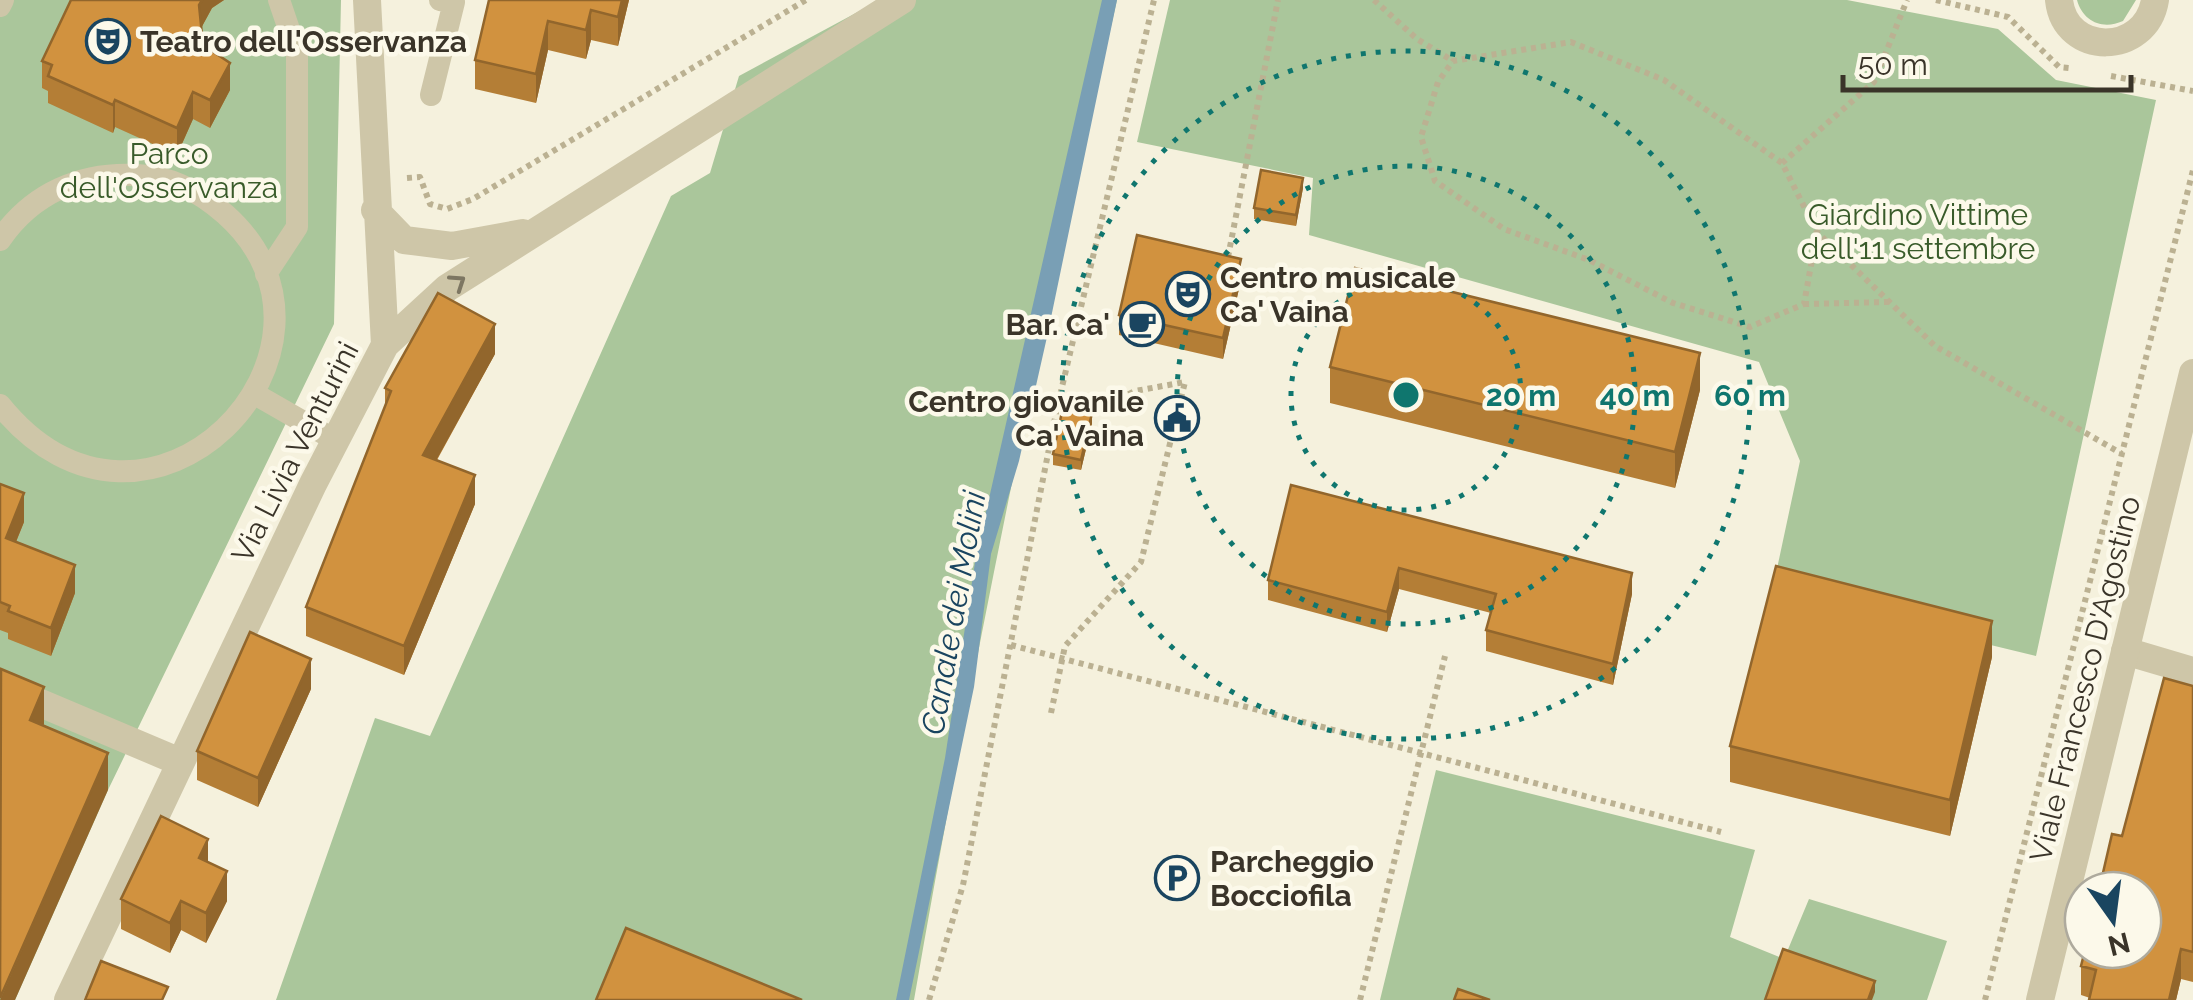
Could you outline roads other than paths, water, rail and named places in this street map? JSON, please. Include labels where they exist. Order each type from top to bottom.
[{"type":"street","points":[[367,0],[375,210],[386,345]]},
{"type":"street","name":"Via Livia Venturini","points":[[68,1000],[335,440],[386,345],[447,288],[902,0]]},
{"type":"street","points":[[2058,0],[2066,22],[2076,33],[2105,44],[2135,35],[2146,25],[2155,0]]},
{"type":"street","name":"Via Livia Venturini","points":[[375,210],[404,240],[452,246],[540,230]]},
{"type":"street","name":"Viale Francesco D'Agostino","points":[[2040,1000],[2193,373]]},
{"type":"street","points":[[2126,651],[2193,671]]},
{"type":"street","points":[[0,686],[180,762]]},
{"type":"lane","points":[[266,274],[297,227],[297,53],[279,0]]},
{"type":"lane","points":[[431,95],[454,2],[440,0]]},
{"type":"lane","points":[[0,240],[14,219],[56,188],[106,173],[157,176],[204,195],[242,229],[266,274],[274,325],[264,375],[238,419],[201,450],[157,468],[109,471],[63,459],[23,433],[0,405]]},
{"type":"lane","points":[[253,393],[335,440]]},
{"type":"water","points":[[1102,0],[1117,0],[1019,461],[991,554],[974,687],[909,1000],[896,1000],[945,758],[976,556]]},
{"type":"place","name":"Teatro dell'Osservanza","points":[[108,41]]},
{"type":"place","name":"Centro musicale Ca' Vaina","points":[[1188,294]]},
{"type":"place","name":"Bar. Ca'","points":[[1142,324]]},
{"type":"place","name":"Centro giovanile Ca' Vaina","points":[[1177,418]]},
{"type":"place","name":"Parcheggio Bocciofila","points":[[1177,878]]},
{"type":"park label","name":"Parco dell'Osservanza","points":[[169,170]]},
{"type":"park label","name":"Giardino Vittime dell'11 settembre","points":[[1918,231]]},
{"type":"water label","name":"Canale dei Molini","points":[[953,613]]}]
